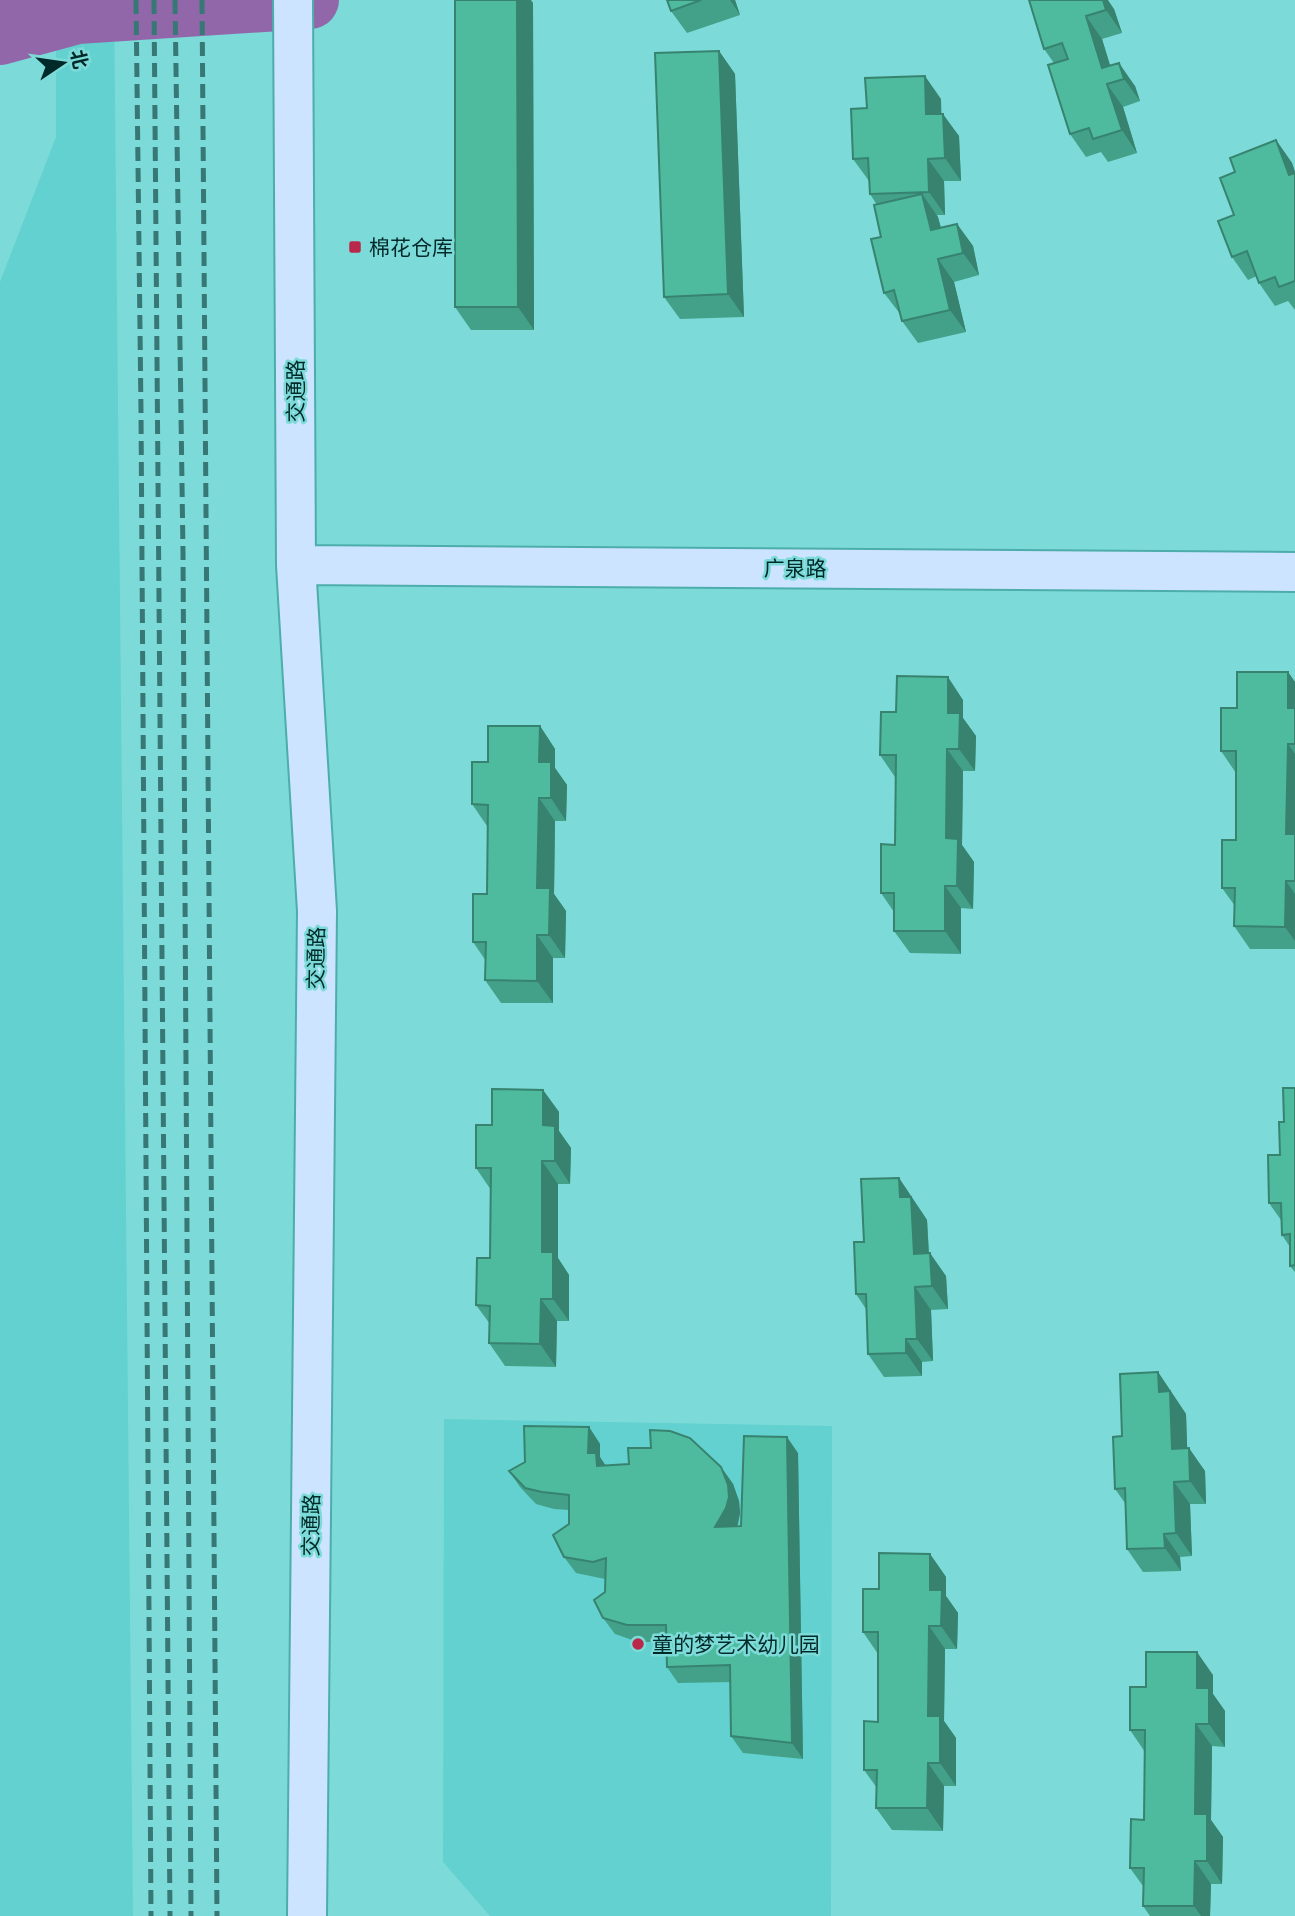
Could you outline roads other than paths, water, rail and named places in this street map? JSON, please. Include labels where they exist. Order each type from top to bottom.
[{"type":"main road","name":"交通路","points":[[293,13],[296,565],[317,911],[307,1916]]},
{"type":"main road","name":"广泉路","points":[[296,565],[1295,572]]},
{"type":"waterway","points":[[0,36],[77,15],[310,0]]},
{"type":"railway","points":[[136,0],[151,1916]]},
{"type":"railway","points":[[154,0],[170,1916]]},
{"type":"railway","points":[[175,0],[183,553],[191,1916]]},
{"type":"railway","points":[[202,0],[217,1916]]},
{"type":"place","name":"棉花仓库","points":[[355,247]]},
{"type":"place","name":"童的梦艺术幼儿园","points":[[638,1644]]}]
